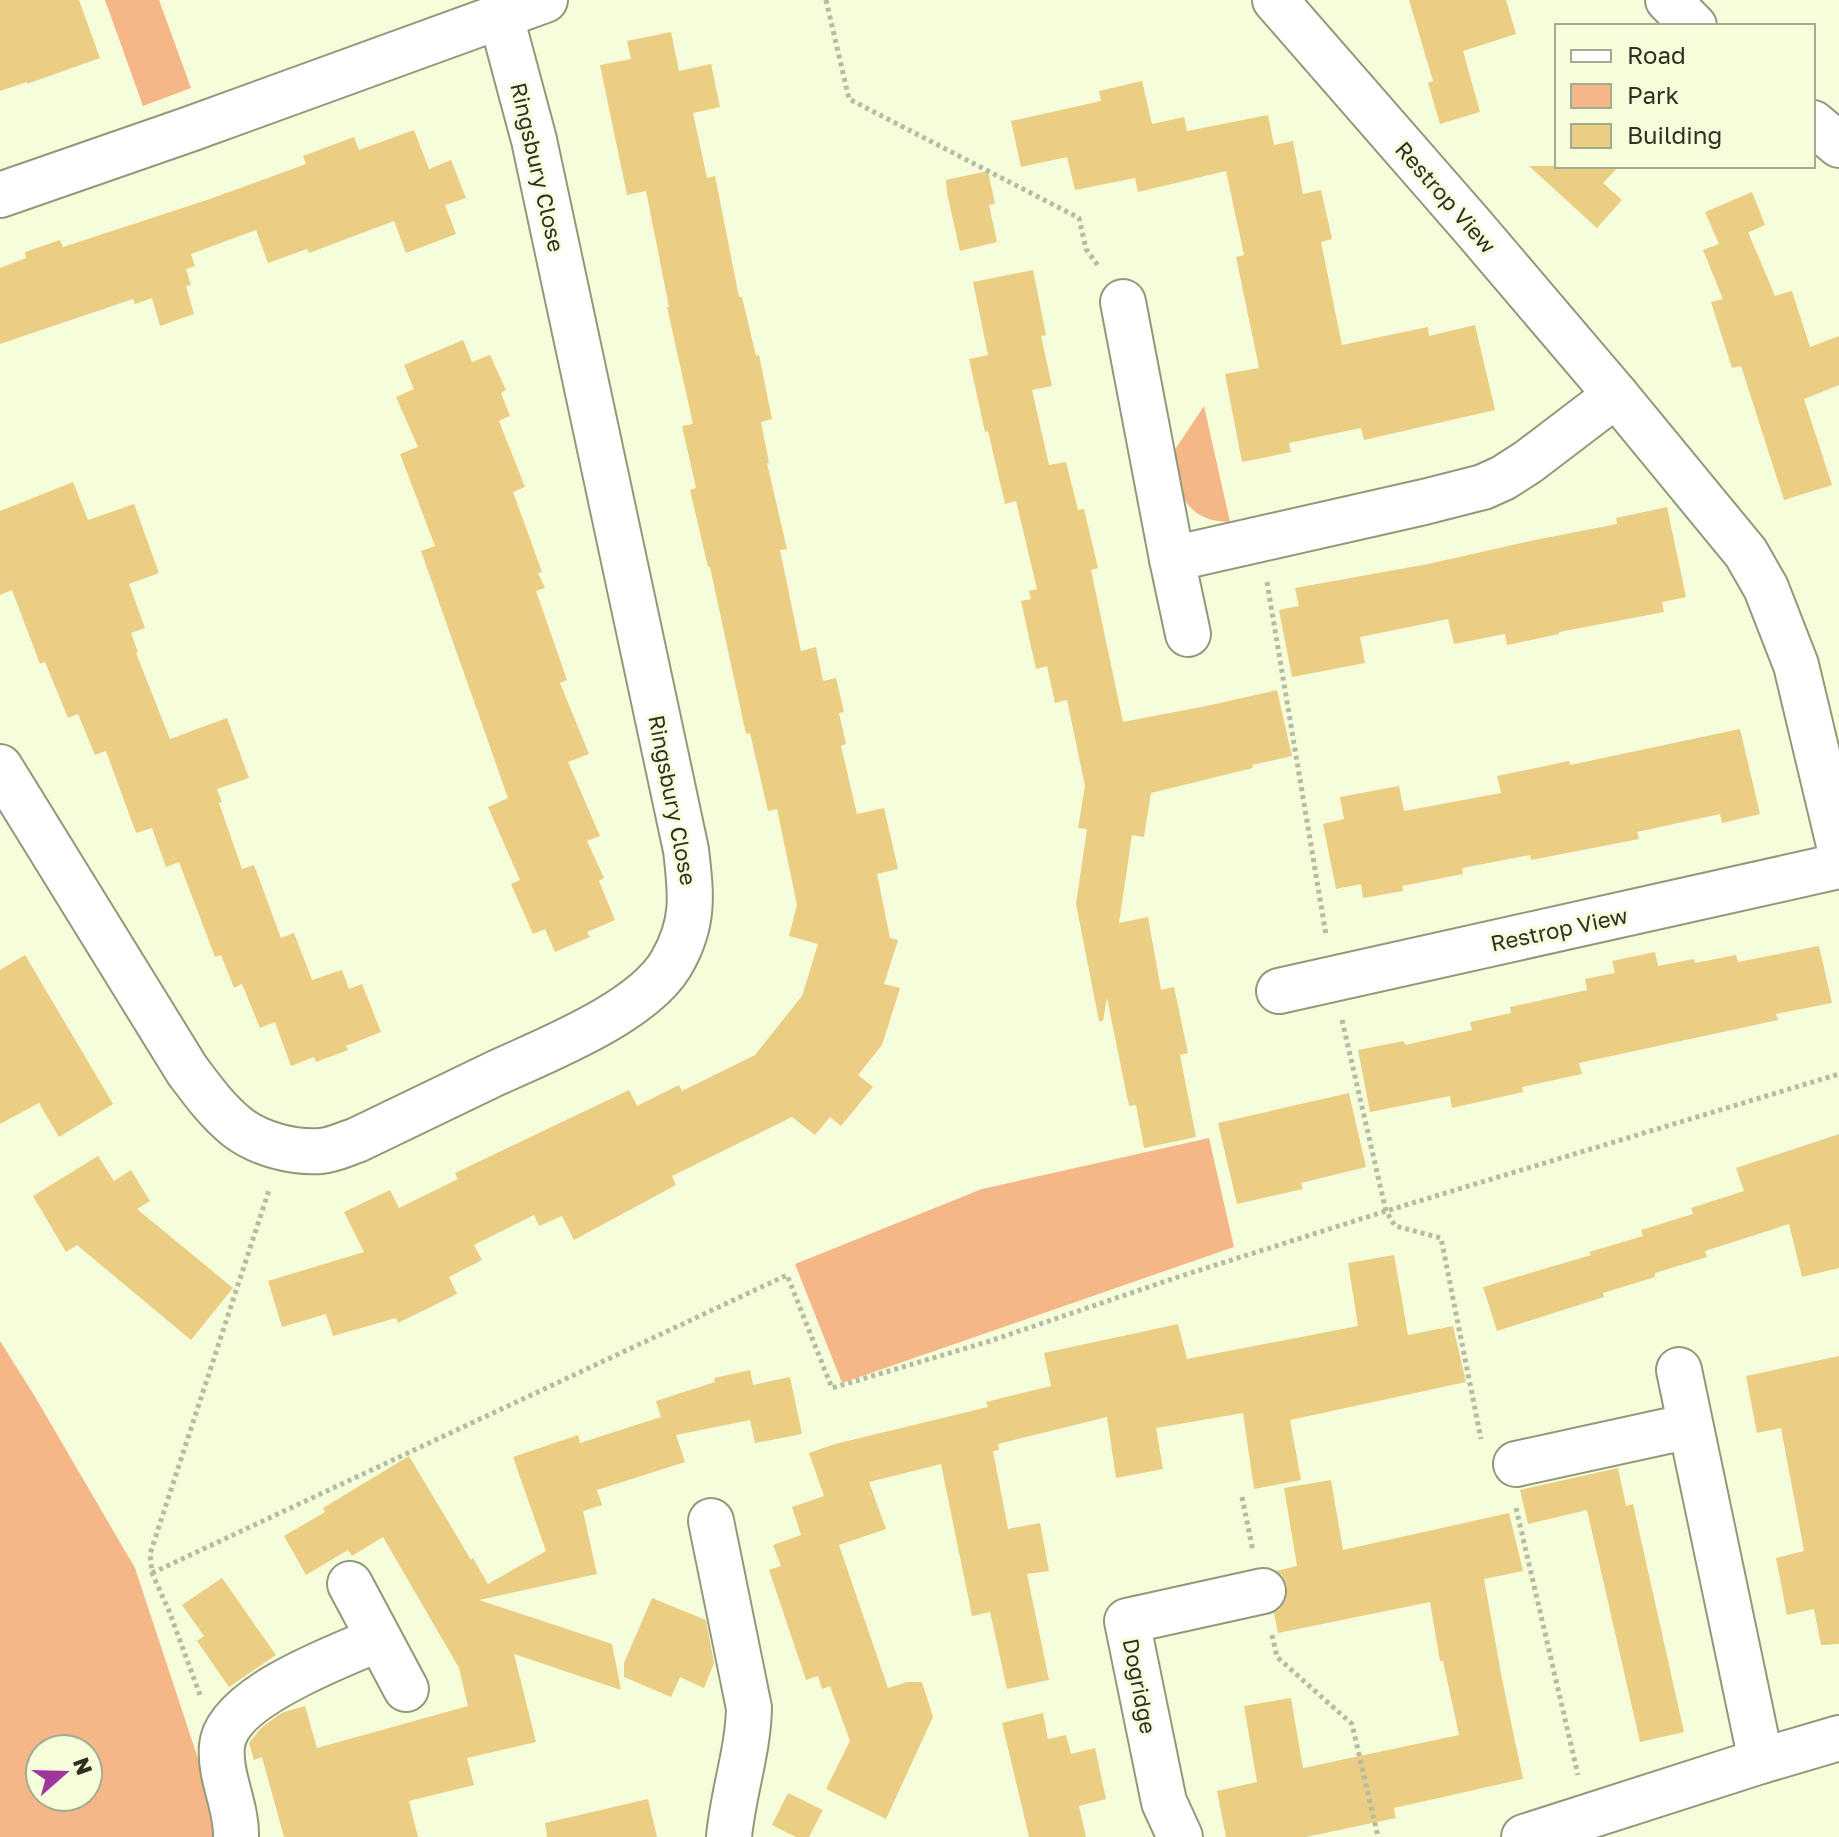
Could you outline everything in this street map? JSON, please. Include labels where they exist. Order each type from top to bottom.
[{"type":"street","points":[[0,195],[545,0]]},
{"type":"street","name":"Restrop View","points":[[1275,0],[1616,395],[1746,553],[1766,588],[1796,665],[1839,845]]},
{"type":"street","points":[[1668,0],[1692,24]]},
{"type":"street","name":"Ringsbury Close","points":[[0,767],[187,1070],[236,1126],[254,1138],[283,1147],[320,1151],[357,1140],[575,1036],[645,994],[671,964],[688,921],[691,897],[686,850],[534,140],[501,17]]},
{"type":"street","points":[[1815,125],[1839,145]]},
{"type":"street","points":[[1123,302],[1188,634]]},
{"type":"street","points":[[1172,559],[1483,487],[1528,462],[1616,395]]},
{"type":"street","name":"Restrop View","points":[[1279,991],[1839,866]]},
{"type":"street","points":[[1679,1370],[1761,1761]]},
{"type":"street","points":[[1511,1464],[1690,1426]]},
{"type":"street","points":[[711,1521],[704,1568],[744,1673],[749,1708],[749,1729],[731,1812],[729,1837]]},
{"type":"street","points":[[350,1584],[406,1689]]},
{"type":"street","name":"Dogridge","points":[[1180,1837],[1164,1802],[1127,1621],[1263,1591]]},
{"type":"street","points":[[236,1837],[234,1808],[223,1767],[225,1730],[245,1709],[297,1674],[379,1639]]},
{"type":"street","points":[[1524,1837],[1839,1738]]},
{"type":"path","points":[[826,0],[849,99],[1079,218],[1086,249],[1123,302]]},
{"type":"path","points":[[1260,539],[1333,980],[1386,1211],[1395,1226],[1441,1238],[1479,1433],[1485,1451],[1500,1464],[1511,1464],[1588,1817]]},
{"type":"path","points":[[152,1573],[787,1275],[832,1388],[990,1341],[1386,1211],[1839,1074]]},
{"type":"path","points":[[225,1730],[206,1711],[152,1573],[150,1554],[283,1147]]},
{"type":"path","points":[[1242,1497],[1277,1657],[1352,1724],[1378,1837]]},
{"type":"green space","points":[[105,0],[159,0],[191,88],[143,106]]},
{"type":"green space","points":[[1204,406],[1230,522],[1203,517],[1194,511],[1177,483],[1170,457]]},
{"type":"green space","points":[[1209,1138],[1234,1247],[842,1383],[795,1264],[982,1189]]},
{"type":"green space","points":[[0,1341],[135,1568],[216,1813],[217,1837],[0,1837]]},
{"type":"building","points":[[0,0],[79,0],[100,58],[0,91]]},
{"type":"building","points":[[1409,0],[1506,0],[1516,34],[1463,51],[1480,112],[1440,124],[1428,83],[1433,81]]},
{"type":"building","points":[[671,32],[679,71],[711,64],[720,107],[693,113],[707,178],[715,176],[739,297],[742,297],[756,356],[759,355],[772,419],[761,422],[787,549],[780,550],[801,651],[816,647],[823,681],[836,678],[844,712],[839,713],[846,744],[841,746],[857,814],[884,808],[898,869],[877,874],[890,938],[898,940],[884,984],[900,988],[882,1045],[858,1075],[873,1087],[841,1126],[830,1117],[815,1135],[792,1117],[672,1176],[676,1185],[574,1240],[562,1216],[539,1226],[534,1215],[474,1245],[482,1260],[449,1277],[457,1294],[398,1323],[396,1318],[333,1336],[326,1314],[282,1327],[268,1281],[364,1252],[344,1212],[390,1190],[399,1208],[458,1179],[455,1173],[629,1090],[637,1106],[679,1085],[682,1091],[755,1055],[802,996],[818,944],[789,936],[797,905],[777,809],[768,811],[750,733],[746,734],[690,490],[696,488],[682,426],[693,424],[646,191],[627,195],[600,65],[631,59],[627,41]]},
{"type":"building","points":[[1142,81],[1152,124],[1184,117],[1187,131],[1268,115],[1274,145],[1293,141],[1303,194],[1321,190],[1332,239],[1321,242],[1342,345],[1428,327],[1429,336],[1475,325],[1495,410],[1364,440],[1361,428],[1289,443],[1291,452],[1242,462],[1225,374],[1259,368],[1236,257],[1244,255],[1226,171],[1138,192],[1135,178],[1075,190],[1067,157],[1021,167],[1011,121],[1101,101],[1099,91]]},
{"type":"building","points":[[414,130],[429,169],[451,160],[466,198],[445,205],[456,234],[406,253],[394,221],[309,253],[307,249],[268,263],[256,230],[191,254],[195,266],[186,269],[191,285],[186,286],[194,314],[160,326],[152,298],[135,304],[133,299],[0,344],[0,268],[26,258],[25,252],[60,240],[63,247],[207,200],[306,164],[303,156],[354,137],[359,150]]},
{"type":"building","points":[[1529,166],[1617,168],[1603,183],[1622,200],[1597,228]]},
{"type":"building","points":[[988,171],[995,204],[989,205],[997,242],[960,251],[946,180]]},
{"type":"building","points":[[1752,192],[1765,225],[1748,232],[1775,296],[1792,291],[1810,347],[1839,336],[1839,385],[1804,399],[1832,485],[1784,500],[1741,366],[1732,368],[1711,302],[1723,299],[1703,250],[1719,244],[1705,212]]},
{"type":"building","points":[[1033,270],[1046,335],[1041,336],[1052,386],[1032,390],[1049,465],[1066,462],[1078,510],[1084,509],[1098,568],[1091,570],[1123,722],[1277,690],[1292,756],[1151,793],[1144,837],[1132,835],[1119,923],[1148,917],[1161,990],[1174,987],[1188,1053],[1180,1055],[1196,1137],[1144,1148],[1136,1105],[1129,1106],[1107,998],[1103,1021],[1099,1021],[1076,904],[1087,829],[1078,828],[1085,786],[1067,700],[1055,703],[1047,666],[1036,669],[1021,601],[1031,599],[1029,591],[1037,589],[1016,501],[1005,504],[969,359],[988,355],[973,282]]},
{"type":"building","points":[[463,340],[472,362],[490,355],[506,390],[501,393],[510,416],[499,421],[525,487],[513,492],[542,572],[538,573],[545,588],[536,591],[567,680],[560,683],[589,754],[568,762],[600,836],[587,841],[604,878],[599,881],[615,920],[587,932],[590,937],[555,952],[545,929],[533,934],[511,884],[520,880],[488,807],[508,798],[421,551],[435,546],[400,454],[418,447],[396,397],[414,389],[404,365]]},
{"type":"building","points":[[73,482],[88,520],[134,504],[159,573],[129,584],[145,628],[131,633],[136,653],[170,739],[227,718],[249,778],[217,789],[242,869],[254,865],[281,938],[294,933],[312,980],[342,970],[349,989],[362,984],[381,1032],[346,1046],[348,1050],[316,1062],[314,1057],[291,1066],[275,1022],[260,1028],[242,984],[234,988],[221,955],[215,957],[179,862],[166,867],[152,828],[136,833],[106,751],[95,755],[78,714],[68,718],[45,662],[40,664],[12,590],[0,595],[0,511]]},
{"type":"building","points":[[1667,507],[1686,597],[1662,602],[1664,612],[1507,645],[1505,634],[1454,644],[1448,619],[1360,637],[1365,663],[1292,677],[1279,610],[1299,606],[1295,588],[1617,524],[1616,518]]},
{"type":"building","points":[[1740,729],[1760,814],[1722,823],[1720,814],[1637,832],[1639,839],[1531,860],[1530,855],[1462,868],[1463,874],[1402,886],[1403,891],[1363,898],[1361,884],[1336,889],[1323,824],[1344,819],[1340,797],[1399,786],[1404,811],[1501,793],[1497,776],[1569,761],[1570,765]]},
{"type":"building","points":[[1819,946],[1832,1003],[1776,1014],[1778,1020],[1579,1063],[1582,1074],[1522,1087],[1523,1092],[1452,1108],[1450,1096],[1370,1112],[1358,1050],[1404,1041],[1405,1045],[1472,1030],[1470,1022],[1511,1013],[1510,1007],[1587,990],[1585,979],[1615,973],[1612,961],[1655,952],[1658,966],[1736,955],[1738,962]]},
{"type":"building","points":[[25,955],[113,1104],[59,1137],[39,1103],[0,1124],[0,970]]},
{"type":"building","points":[[1349,1093],[1366,1167],[1301,1183],[1303,1189],[1237,1204],[1218,1123]]},
{"type":"building","points":[[1839,1134],[1839,1268],[1802,1277],[1789,1224],[1705,1251],[1707,1257],[1603,1293],[1604,1297],[1497,1331],[1483,1287],[1643,1236],[1641,1230],[1693,1214],[1691,1208],[1744,1191],[1736,1168]]},
{"type":"building","points":[[98,1156],[114,1181],[131,1170],[150,1201],[137,1209],[233,1288],[191,1340],[77,1245],[66,1252],[33,1196]]},
{"type":"building","points":[[1394,1255],[1408,1335],[1453,1326],[1466,1382],[1290,1420],[1301,1480],[1254,1489],[1243,1413],[1156,1428],[1163,1469],[1116,1478],[1107,1417],[998,1444],[999,1450],[993,1451],[1008,1529],[1040,1523],[1049,1571],[1027,1574],[1049,1680],[1007,1689],[990,1612],[972,1616],[941,1464],[869,1482],[886,1529],[839,1545],[888,1688],[907,1682],[922,1682],[933,1717],[886,1819],[826,1789],[850,1741],[830,1686],[822,1689],[818,1676],[806,1680],[769,1570],[781,1566],[773,1545],[801,1535],[792,1507],[824,1496],[809,1453],[988,1407],[986,1402],[1051,1386],[1044,1353],[1178,1324],[1187,1359],[1358,1326],[1348,1263]]},
{"type":"building","points":[[1839,1356],[1839,1644],[1821,1645],[1814,1609],[1787,1615],[1776,1558],[1804,1551],[1781,1428],[1757,1433],[1746,1376]]},
{"type":"building","points":[[750,1370],[753,1385],[790,1377],[802,1434],[755,1443],[750,1420],[676,1435],[685,1462],[597,1490],[602,1505],[583,1511],[597,1574],[479,1600],[612,1644],[621,1690],[514,1654],[536,1742],[467,1758],[474,1785],[409,1801],[418,1837],[284,1837],[262,1757],[254,1760],[249,1743],[260,1729],[277,1716],[305,1706],[317,1748],[468,1706],[459,1668],[383,1537],[352,1556],[348,1550],[306,1575],[284,1536],[325,1512],[323,1508],[409,1456],[488,1584],[546,1551],[513,1457],[578,1435],[580,1443],[661,1417],[656,1401],[715,1382],[714,1378]]},
{"type":"building","points":[[1618,1468],[1626,1506],[1633,1504],[1684,1732],[1640,1742],[1587,1510],[1528,1524],[1520,1490]]},
{"type":"building","points":[[1331,1480],[1343,1550],[1509,1513],[1523,1571],[1484,1579],[1523,1779],[1394,1808],[1396,1818],[1306,1837],[1226,1837],[1217,1791],[1257,1782],[1244,1706],[1291,1698],[1303,1768],[1459,1735],[1443,1661],[1440,1661],[1430,1602],[1278,1633],[1274,1613],[1286,1599],[1287,1586],[1282,1575],[1276,1571],[1297,1566],[1284,1488]]},
{"type":"building","points":[[222,1578],[276,1655],[229,1687],[197,1641],[204,1636],[182,1605]]},
{"type":"building","points":[[652,1598],[706,1620],[714,1663],[704,1688],[680,1677],[671,1697],[624,1677],[624,1663]]},
{"type":"building","points":[[1043,1713],[1048,1739],[1066,1735],[1071,1754],[1095,1748],[1106,1799],[1079,1806],[1086,1837],[1029,1837],[1002,1723]]},
{"type":"building","points":[[788,1793],[823,1810],[809,1837],[796,1837],[772,1825]]},
{"type":"building","points":[[648,1799],[657,1837],[547,1837],[545,1823]]}]
